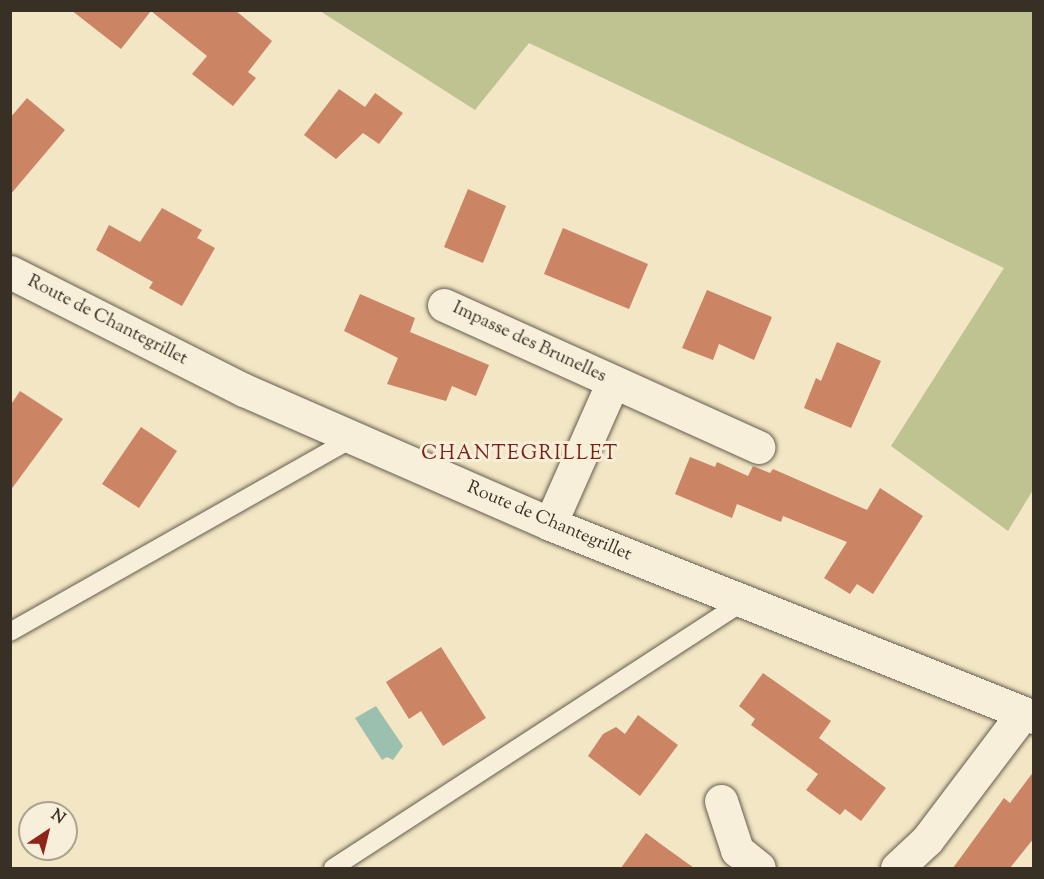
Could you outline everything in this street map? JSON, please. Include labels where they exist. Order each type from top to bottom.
[{"type":"street","name":"Route de Chantegrillet","points":[[10,272],[244,390],[550,524],[1028,715]]},
{"type":"street","name":"Impasse des Brunelles","points":[[444,305],[758,447]]},
{"type":"street","name":"Impasse des Brunelles","points":[[550,524],[613,382]]},
{"type":"street","points":[[897,868],[927,840],[1028,715]]},
{"type":"street","points":[[721,801],[737,850],[759,868]]},
{"type":"lane","points":[[10,632],[353,438]]},
{"type":"lane","points":[[333,868],[743,602]]},
{"type":"green space","points":[[320,11],[1033,11],[1033,490],[1008,531],[891,446],[1004,268],[529,43],[475,110]]},
{"type":"shaded area","points":[[376,706],[403,746],[393,760],[387,757],[382,760],[355,718]]},
{"type":"building","points":[[71,10],[235,10],[272,41],[248,72],[256,78],[233,106],[192,74],[207,56],[151,11],[121,49]]},
{"type":"building","points":[[339,89],[365,107],[375,93],[403,113],[379,144],[363,133],[336,159],[304,135]]},
{"type":"building","points":[[27,98],[65,130],[10,195],[10,118]]},
{"type":"building","points":[[468,189],[506,206],[483,263],[444,247]]},
{"type":"building","points":[[162,208],[202,230],[197,238],[215,248],[182,306],[149,288],[153,282],[96,250],[109,225],[140,242]]},
{"type":"building","points":[[563,228],[648,264],[629,309],[544,274]]},
{"type":"building","points":[[707,290],[772,317],[754,360],[719,344],[713,360],[682,348]]},
{"type":"building","points":[[360,294],[415,318],[410,332],[489,365],[476,396],[452,386],[446,401],[387,384],[398,358],[344,331]]},
{"type":"building","points":[[837,342],[881,361],[851,428],[804,408],[816,378],[821,381]]},
{"type":"building","points":[[20,391],[63,419],[10,491],[10,406]]},
{"type":"building","points":[[141,427],[177,451],[139,508],[102,484]]},
{"type":"building","points":[[690,457],[715,467],[717,462],[748,476],[753,466],[770,473],[773,469],[867,510],[880,488],[923,516],[873,594],[857,584],[850,594],[824,578],[847,542],[783,516],[781,522],[737,504],[732,518],[675,494]]},
{"type":"building","points":[[441,647],[486,718],[443,746],[421,711],[409,719],[386,682]]},
{"type":"building","points":[[763,673],[831,721],[819,738],[886,788],[861,821],[845,809],[840,815],[806,790],[818,774],[751,725],[755,719],[739,706]]},
{"type":"building","points":[[638,715],[678,745],[640,796],[588,756],[603,734],[616,727],[625,734]]},
{"type":"building","points":[[1034,771],[1034,838],[1010,868],[953,868],[1004,798],[1010,803]]},
{"type":"building","points":[[646,833],[662,845],[694,868],[621,868]]},
{"type":"district","name":"CHANTEGRILLET","points":[[520,454]]}]
